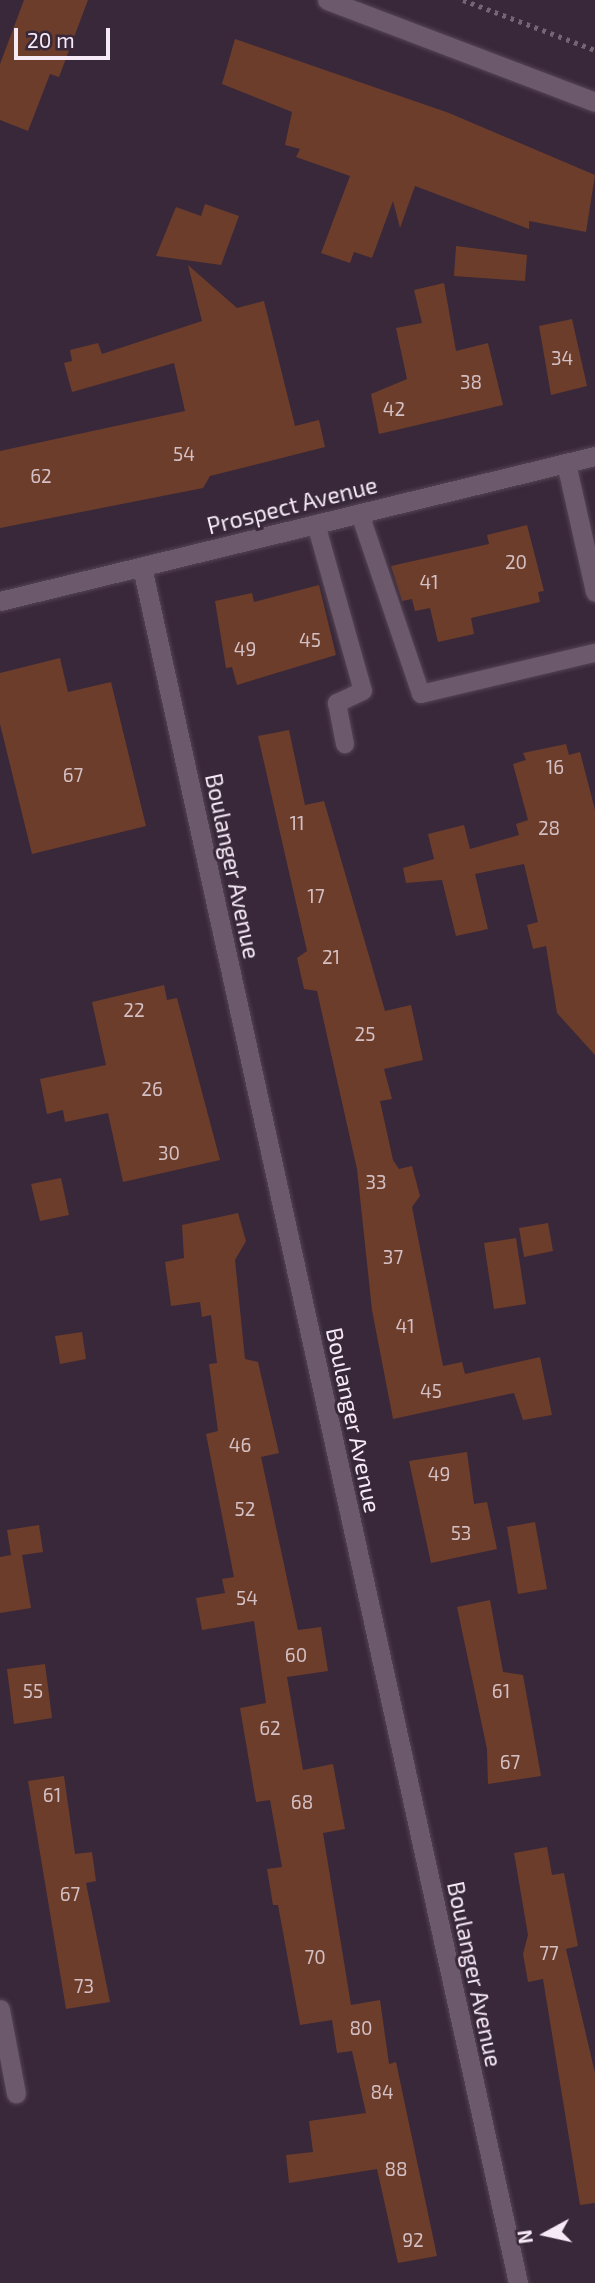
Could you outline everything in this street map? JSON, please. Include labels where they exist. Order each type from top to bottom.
[{"type":"street","points":[[327,0],[595,102]]},
{"type":"street","name":"Prospect Avenue","points":[[0,601],[595,456]]},
{"type":"street","points":[[566,463],[595,592]]},
{"type":"street","name":"Boulanger Avenue","points":[[142,567],[518,2283]]},
{"type":"street","points":[[0,2009],[16,2094]]},
{"type":"lane","points":[[360,514],[421,694],[595,653]]},
{"type":"lane","points":[[316,524],[363,691],[337,702],[345,744]]},
{"type":"path","points":[[463,0],[595,50]]},
{"type":"building","points":[[24,0],[88,0],[59,77],[50,74],[28,131],[0,120],[0,64]]},
{"type":"building","points":[[235,39],[449,113],[595,175],[586,232],[529,221],[529,229],[415,186],[400,228],[393,201],[372,258],[354,252],[350,263],[321,253],[350,176],[296,157],[300,149],[285,145],[292,112],[222,84]]},
{"type":"building","points":[[205,204],[239,216],[221,265],[156,256],[176,207],[201,216]]},
{"type":"building","points":[[456,246],[527,255],[525,281],[454,276]]},
{"type":"building","points":[[188,265],[237,308],[264,301],[295,426],[319,420],[325,447],[210,476],[203,488],[0,528],[0,451],[185,411],[174,363],[72,392],[64,363],[72,361],[70,350],[98,343],[102,354],[202,321]]},
{"type":"building","points":[[444,283],[456,351],[488,343],[503,405],[379,434],[371,394],[407,379],[396,328],[422,323],[414,290]]},
{"type":"building","points":[[572,319],[587,386],[551,395],[539,326]]},
{"type":"building","points":[[527,525],[544,591],[538,592],[540,602],[471,618],[474,634],[438,642],[430,608],[415,611],[412,599],[402,601],[391,566],[489,544],[487,535]]},
{"type":"building","points":[[319,585],[336,655],[237,685],[232,667],[226,668],[215,601],[252,593],[254,602]]},
{"type":"building","points":[[60,658],[68,692],[111,682],[146,826],[32,854],[0,724],[0,673]]},
{"type":"building","points":[[289,730],[305,805],[324,801],[385,1011],[411,1005],[423,1060],[384,1069],[392,1099],[380,1101],[393,1160],[399,1169],[412,1166],[420,1196],[412,1207],[443,1366],[462,1362],[465,1374],[540,1357],[552,1415],[523,1420],[514,1393],[393,1419],[372,1310],[357,1169],[317,991],[304,989],[297,958],[307,951],[258,736]]},
{"type":"building","points":[[566,744],[569,755],[580,752],[595,810],[595,1055],[557,1013],[546,946],[533,949],[527,925],[538,922],[524,864],[475,874],[488,929],[456,936],[442,880],[406,883],[403,868],[434,859],[428,834],[464,825],[470,849],[519,835],[516,824],[528,820],[513,764],[526,760],[523,753]]},
{"type":"building","points":[[164,985],[167,1000],[177,998],[220,1160],[123,1182],[108,1113],[65,1122],[63,1110],[47,1114],[40,1079],[106,1065],[92,1002]]},
{"type":"building","points":[[61,1178],[69,1215],[40,1221],[31,1184]]},
{"type":"building","points":[[238,1213],[246,1241],[235,1260],[245,1359],[258,1362],[279,1453],[261,1457],[298,1630],[321,1627],[328,1671],[287,1677],[303,1770],[333,1764],[345,1829],[323,1833],[351,2005],[380,2000],[389,2064],[396,2062],[437,2256],[398,2263],[377,2169],[289,2183],[286,2155],[313,2152],[309,2121],[366,2113],[352,2051],[337,2053],[332,2020],[300,2025],[278,1905],[273,1905],[267,1869],[282,1867],[270,1800],[256,1802],[240,1708],[266,1703],[254,1621],[202,1630],[196,1598],[225,1593],[222,1579],[234,1577],[206,1434],[218,1431],[209,1364],[217,1363],[211,1315],[202,1317],[200,1302],[171,1306],[165,1262],[184,1258],[182,1225]]},
{"type":"building","points":[[548,1223],[553,1251],[524,1257],[519,1228]]},
{"type":"building","points":[[516,1238],[526,1304],[494,1309],[484,1243]]},
{"type":"building","points":[[82,1332],[86,1359],[60,1364],[55,1336]]},
{"type":"building","points":[[467,1452],[474,1504],[487,1502],[497,1549],[431,1563],[409,1461]]},
{"type":"building","points":[[535,1522],[547,1589],[518,1594],[507,1527]]},
{"type":"building","points":[[39,1525],[43,1552],[22,1555],[31,1608],[0,1613],[0,1557],[11,1555],[7,1530]]},
{"type":"building","points":[[490,1600],[503,1672],[523,1675],[541,1776],[488,1784],[487,1749],[457,1607]]},
{"type":"building","points":[[45,1664],[52,1718],[14,1724],[7,1669]]},
{"type":"building","points":[[64,1776],[75,1854],[92,1852],[96,1881],[86,1883],[110,2002],[66,2009],[28,1781]]},
{"type":"building","points":[[547,1847],[552,1875],[564,1873],[578,1946],[566,1949],[595,2073],[595,2203],[580,2205],[543,1979],[528,1982],[523,1954],[528,1935],[514,1853]]}]
